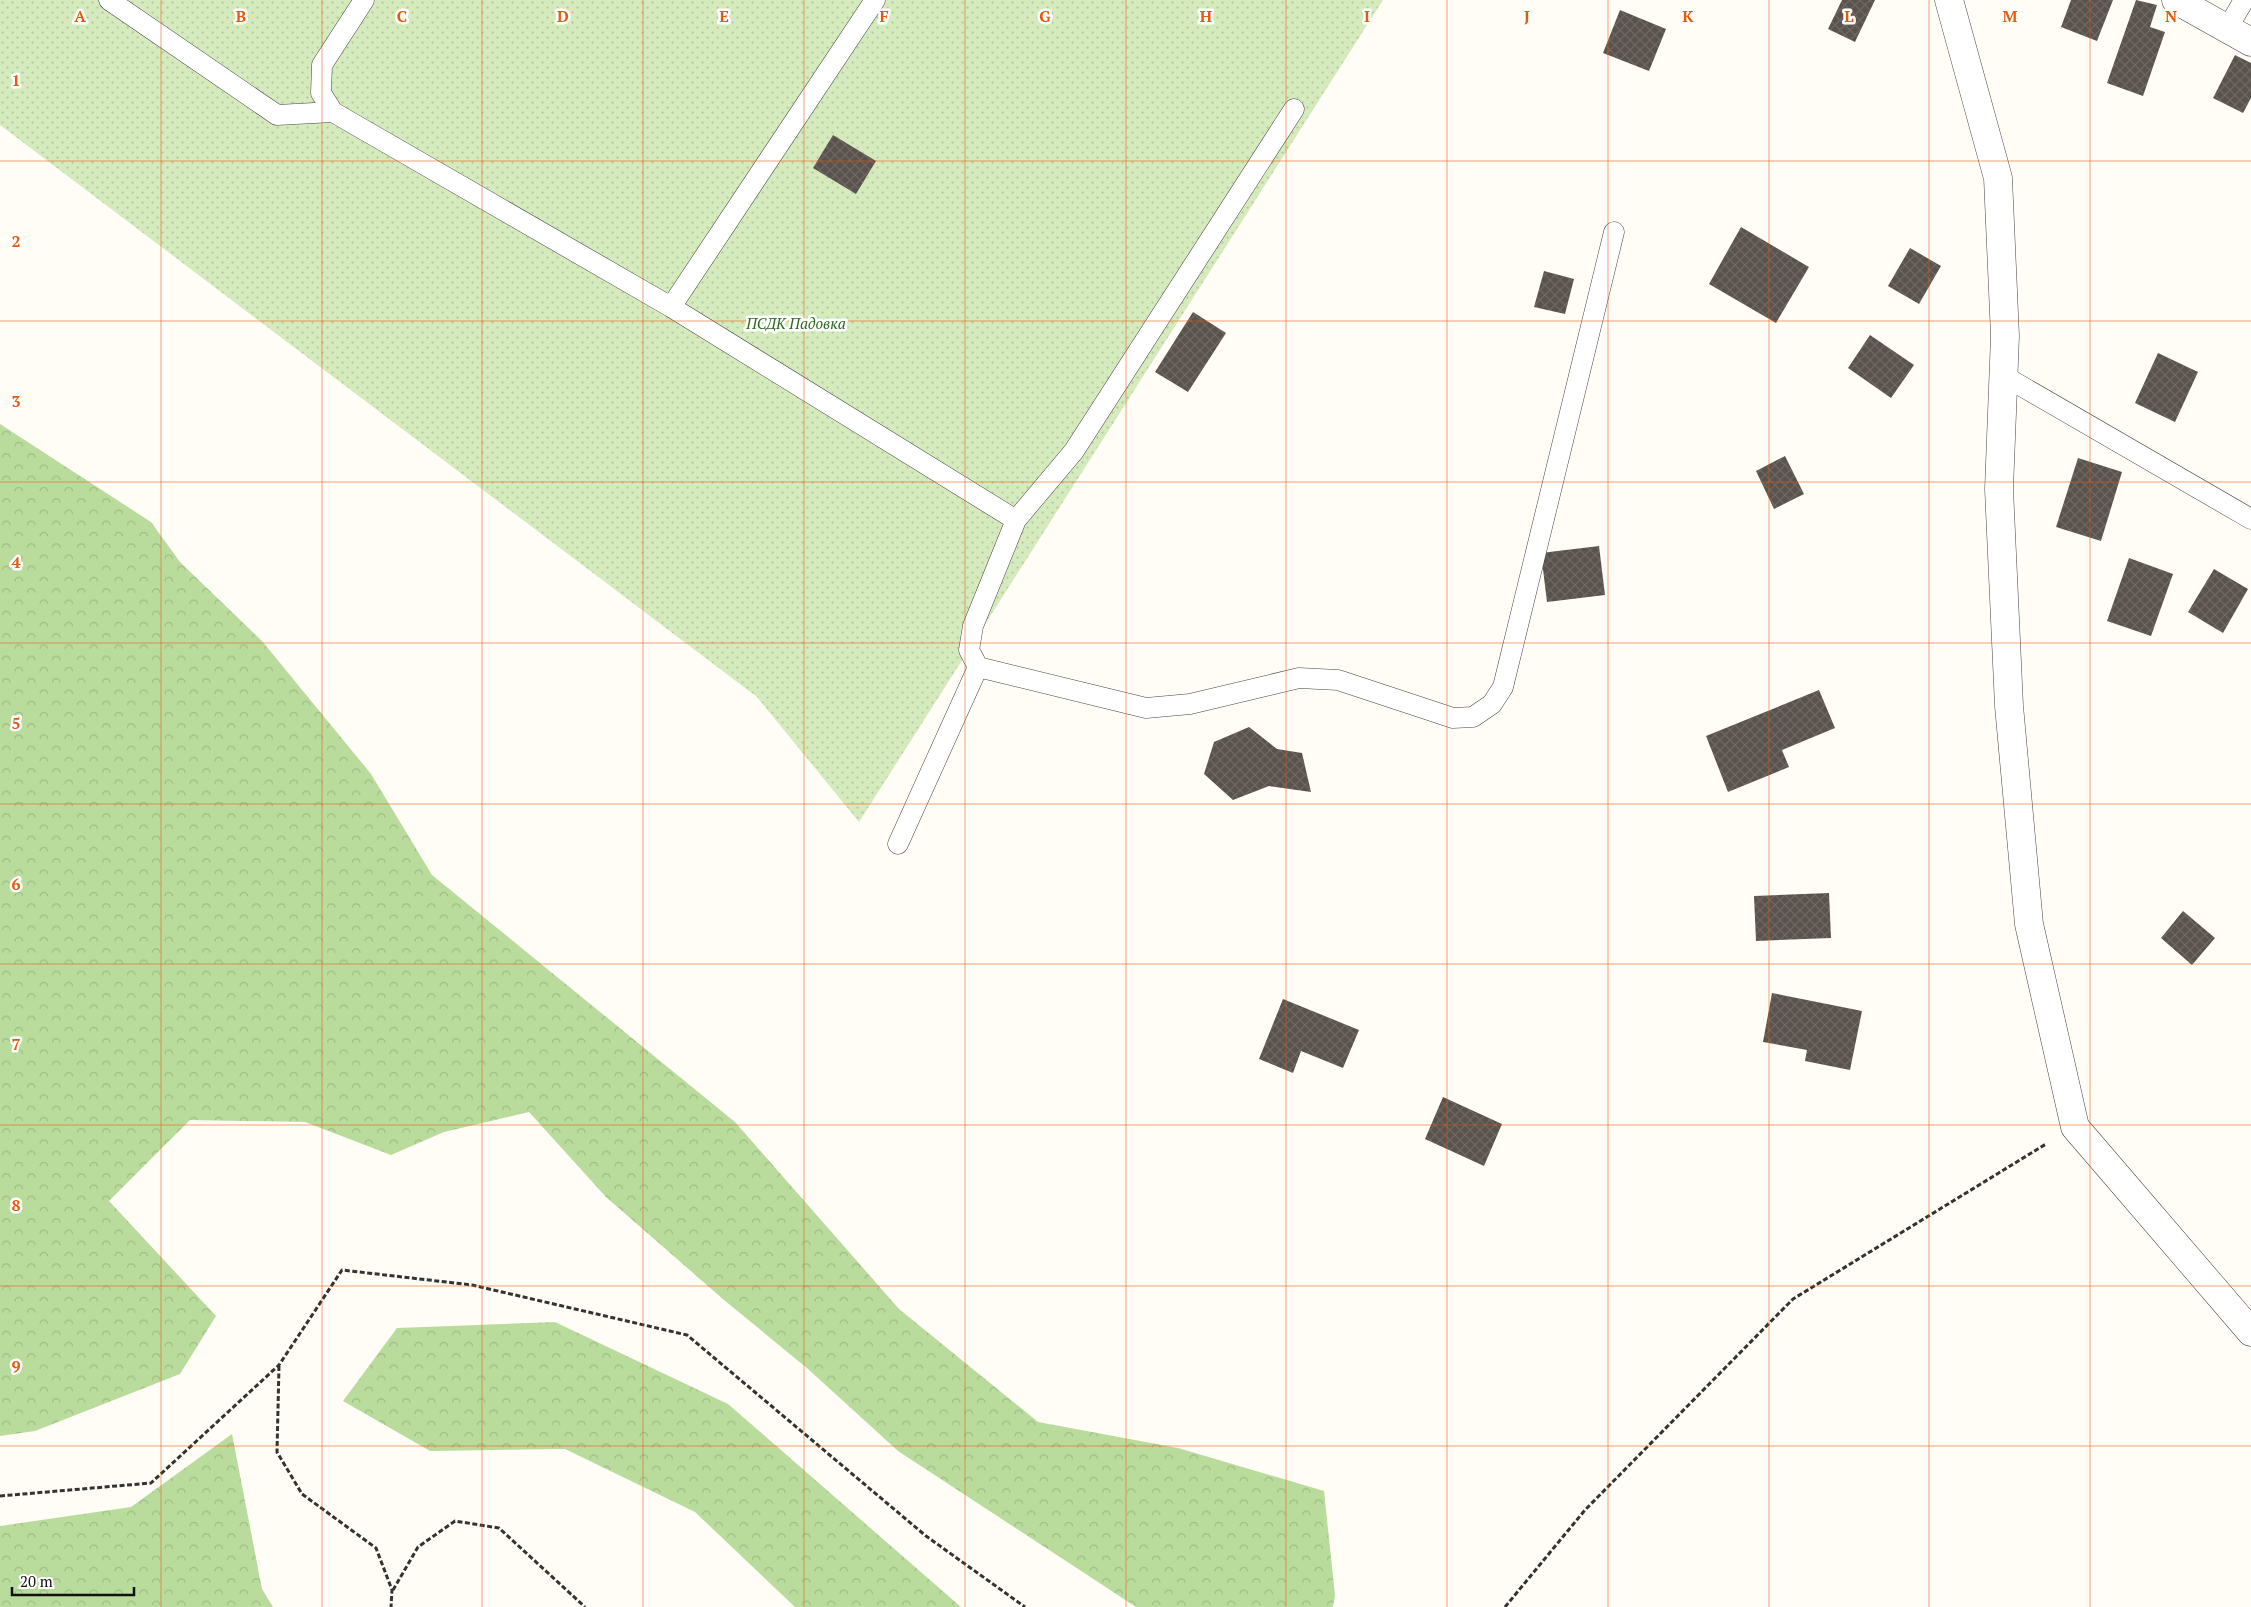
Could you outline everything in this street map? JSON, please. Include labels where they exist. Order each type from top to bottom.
[{"type":"street","points":[[1950,0],[1998,178],[2005,336],[1999,489],[2010,716],[2029,924],[2075,1127],[2251,1332]]},
{"type":"street","points":[[2176,0],[2251,42]]},
{"type":"lane","points":[[109,0],[277,115],[333,112]]},
{"type":"lane","points":[[364,0],[322,65],[322,93],[333,112],[671,307],[1016,520]]},
{"type":"lane","points":[[671,307],[875,0]]},
{"type":"lane","points":[[2227,29],[2244,0]]},
{"type":"lane","points":[[1294,109],[1074,451],[1016,520],[973,626],[969,650],[978,667],[1146,708],[1190,704],[1299,678],[1338,680],[1452,718],[1473,717],[1492,704],[1503,687],[1614,232]]},
{"type":"lane","points":[[2004,376],[2251,519]]},
{"type":"lane","points":[[898,844],[978,667]]},
{"type":"path","points":[[1505,1607],[1585,1510],[1793,1299],[2075,1127]]},
{"type":"path","points":[[0,1496],[151,1483],[279,1365],[342,1270],[472,1286],[687,1335],[926,1536],[1025,1607]]},
{"type":"path","points":[[279,1365],[277,1452],[302,1494],[376,1548],[392,1590],[391,1607]]},
{"type":"path","points":[[392,1590],[418,1547],[455,1521],[499,1528],[585,1607]]},
{"type":"green space","name":"ПСДК Падовка","points":[[0,0],[1383,0],[859,822],[757,697],[0,125]]},
{"type":"green space","points":[[0,424],[151,522],[180,562],[262,641],[371,774],[432,875],[735,1122],[899,1309],[1038,1422],[1178,1448],[1324,1491],[1335,1595],[1333,1607],[1136,1607],[898,1451],[808,1369],[724,1300],[606,1197],[529,1112],[444,1132],[391,1155],[305,1122],[190,1120],[109,1201],[216,1316],[180,1374],[35,1431],[0,1436]]},
{"type":"green space","points":[[555,1322],[728,1404],[961,1607],[795,1607],[695,1512],[565,1449],[430,1451],[343,1401],[397,1328]]},
{"type":"green space","points":[[232,1434],[262,1589],[273,1607],[0,1607],[0,1526],[131,1507]]},
{"type":"building","points":[[1842,0],[1875,0],[1855,42],[1828,29]]},
{"type":"building","points":[[2071,0],[2113,0],[2097,41],[2061,27]]},
{"type":"building","points":[[2136,0],[2157,5],[2150,27],[2165,32],[2143,96],[2107,83]]},
{"type":"building","points":[[1620,10],[1666,29],[1649,71],[1603,53]]},
{"type":"building","points":[[2235,55],[2251,63],[2251,98],[2243,113],[2213,98]]},
{"type":"building","points":[[833,135],[876,161],[856,194],[813,168]]},
{"type":"building","points":[[1741,227],[1809,267],[1776,323],[1709,284]]},
{"type":"building","points":[[1910,248],[1941,266],[1919,304],[1888,286]]},
{"type":"building","points":[[1544,271],[1574,279],[1565,314],[1534,307]]},
{"type":"building","points":[[1193,312],[1226,333],[1188,392],[1155,372]]},
{"type":"building","points":[[1870,335],[1914,365],[1891,398],[1848,368]]},
{"type":"building","points":[[2158,353],[2198,372],[2175,422],[2135,403]]},
{"type":"building","points":[[1785,456],[1804,494],[1774,509],[1756,471]]},
{"type":"building","points":[[2078,458],[2122,472],[2101,541],[2056,527]]},
{"type":"building","points":[[1599,546],[1605,595],[1547,602],[1541,553]]},
{"type":"building","points":[[2129,558],[2173,574],[2151,636],[2107,621]]},
{"type":"building","points":[[2214,569],[2248,589],[2223,633],[2188,612]]},
{"type":"building","points":[[1819,690],[1835,728],[1782,750],[1789,767],[1728,792],[1706,736]]},
{"type":"building","points":[[1249,727],[1277,749],[1302,753],[1311,792],[1269,786],[1233,800],[1204,774],[1214,742]]},
{"type":"building","points":[[1829,893],[1831,938],[1756,941],[1754,896]]},
{"type":"building","points":[[2183,911],[2215,938],[2192,965],[2161,938]]},
{"type":"building","points":[[1772,993],[1862,1011],[1850,1070],[1805,1061],[1807,1050],[1763,1042]]},
{"type":"building","points":[[1283,999],[1359,1030],[1343,1068],[1301,1051],[1293,1073],[1259,1059]]},
{"type":"building","points":[[1443,1097],[1502,1124],[1484,1166],[1425,1139]]}]
